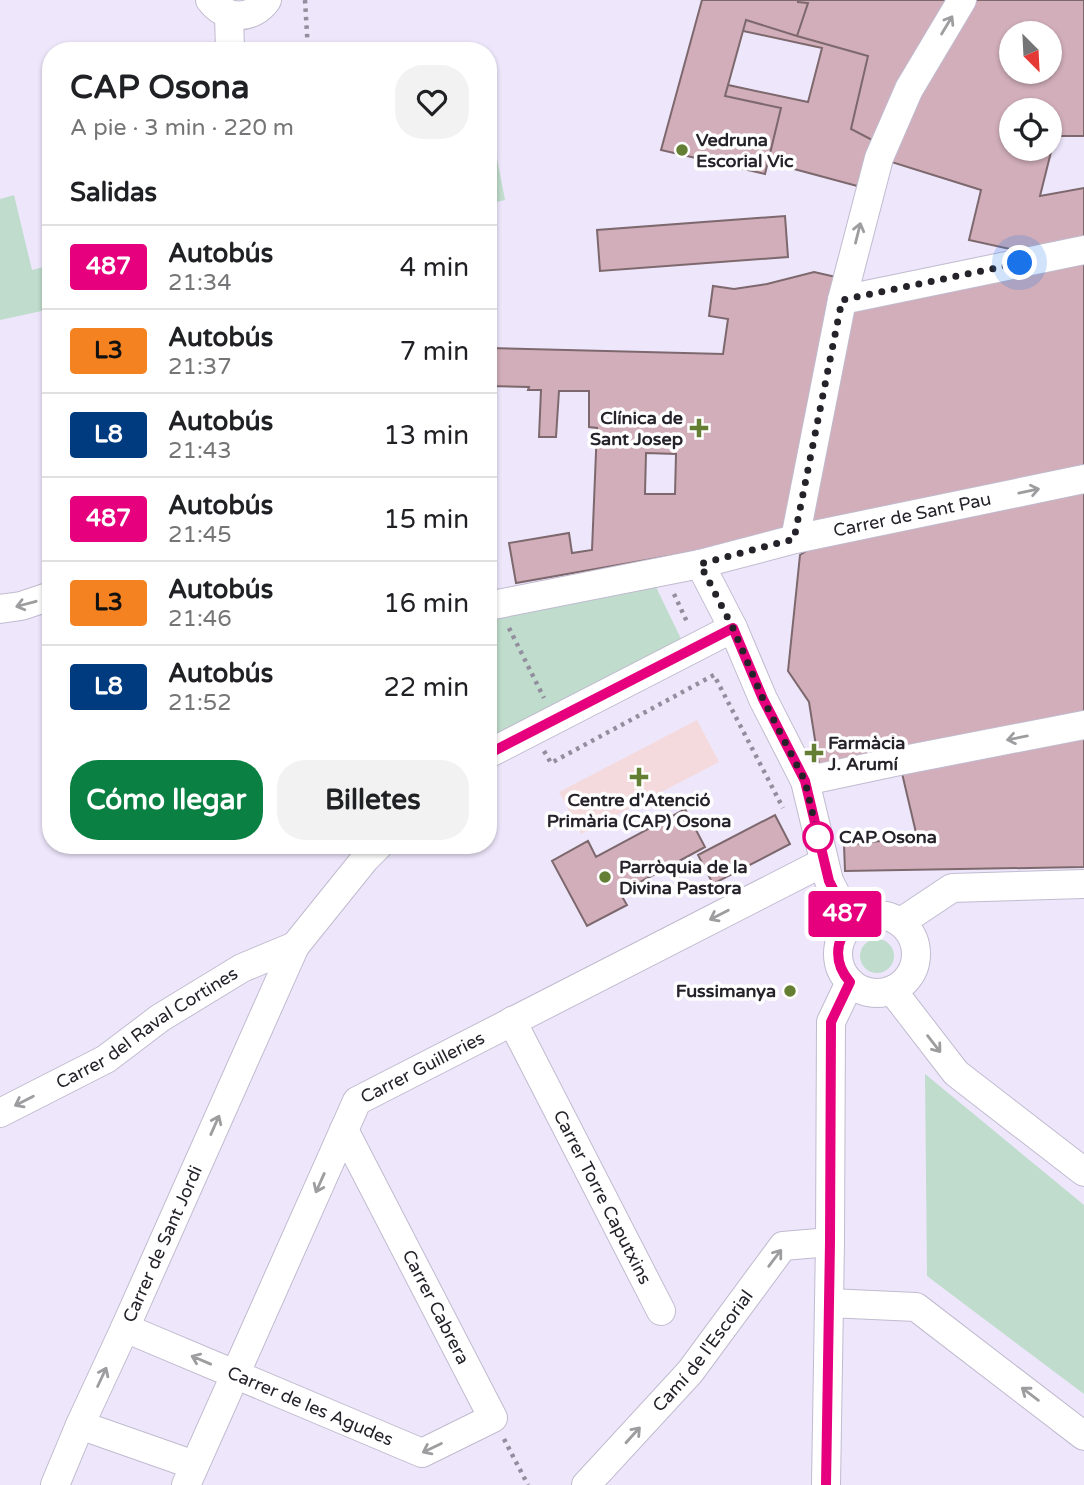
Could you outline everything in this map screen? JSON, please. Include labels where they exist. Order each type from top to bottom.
[{"type":"street","points":[[220,7],[244,15],[264,5],[267,0]]},
{"type":"street","points":[[794,539],[842,300],[878,158],[909,89],[962,0]]},
{"type":"street","points":[[220,7],[228,42]]},
{"type":"street","points":[[842,300],[1084,250]]},
{"type":"street","name":"Carrer de Sant Pau","points":[[497,613],[794,539],[1084,479]]},
{"type":"street","points":[[700,564],[805,781],[829,881],[851,924]]},
{"type":"street","points":[[0,609],[42,599]]},
{"type":"street","points":[[497,749],[733,628]]},
{"type":"street","points":[[805,781],[1084,725]]},
{"type":"street","name":"Carrer de Sant Jordi","points":[[55,1485],[295,946],[370,854]]},
{"type":"street","name":"Carrer Guilleries","points":[[190,1475],[357,1101],[824,862]]},
{"type":"street","points":[[901,922],[952,888],[1084,884]]},
{"type":"street","points":[[876,914],[901,922],[911,932],[917,952],[909,978],[892,990],[873,993],[850,982],[839,966],[838,953],[840,940],[851,924],[860,918],[876,914]]},
{"type":"street","name":"Carrer del Raval Cortines","points":[[0,1113],[106,1059],[160,1018],[242,968],[295,946]]},
{"type":"street","points":[[242,968],[257,976],[270,1002]]},
{"type":"street","points":[[826,1485],[831,1022],[850,982]]},
{"type":"street","points":[[892,990],[956,1073],[1084,1171]]},
{"type":"street","name":"Carrer Torre Caputxins","points":[[512,1021],[661,1311]]},
{"type":"street","name":"Carrer Cabrera","points":[[344,1130],[493,1418]]},
{"type":"street","name":"Camí de l'Escorial","points":[[586,1485],[690,1372],[783,1246],[830,1242]]},
{"type":"street","points":[[829,1303],[916,1307],[1084,1436]]},
{"type":"street","name":"Carrer de les Agudes","points":[[125,1328],[422,1453],[493,1418]]},
{"type":"street","points":[[80,1425],[190,1475]]},
{"type":"path","points":[[305,0],[307,42]]},
{"type":"path","points":[[497,613],[546,702]]},
{"type":"path","points":[[551,764],[714,676],[784,811]]},
{"type":"path","points":[[493,1418],[528,1485]]},
{"type":"shaded area","name":"Centre d'Atenció Primària (CAP) Osona","points":[[697,720],[719,762],[581,834],[559,792]]},
{"type":"green space","points":[[497,158],[505,200],[497,202]]},
{"type":"green space","points":[[14,195],[32,270],[42,267],[42,311],[0,320],[0,199]]},
{"type":"green space","points":[[656,587],[684,645],[497,738],[497,617]]},
{"type":"green space","points":[[877,939],[889,944],[894,956],[889,968],[877,973],[865,968],[860,956],[865,944]]},
{"type":"green space","points":[[925,1074],[1084,1205],[1084,1394],[927,1276]]},
{"type":"building","points":[[702,0],[798,0],[808,3],[797,36],[746,20],[725,96],[781,108],[765,174],[661,150]]},
{"type":"building","points":[[798,0],[956,0],[878,143],[851,129],[868,56],[797,36],[808,3]]},
{"type":"building","points":[[971,0],[1084,0],[1084,136],[1062,136],[1062,98],[999,98],[999,161],[1049,161],[1040,196],[1084,188],[1084,242],[1028,253],[969,240],[981,190],[885,160]]},
{"type":"building","points":[[746,20],[868,56],[851,129],[878,143],[861,187],[768,162],[781,108],[725,96],[728,85],[808,102],[822,48],[743,31]]},
{"type":"building","points":[[785,216],[788,257],[600,271],[597,230]]},
{"type":"building","points":[[1084,258],[1084,469],[805,525],[847,304]]},
{"type":"building","name":"Clínica de Sant Josep","points":[[814,272],[836,277],[788,535],[516,583],[509,543],[569,533],[572,553],[592,550],[597,428],[589,427],[589,391],[559,391],[556,437],[539,437],[541,390],[497,386],[497,348],[723,354],[728,319],[709,316],[713,286],[734,289]],"holes":[[[646,453],[676,454],[675,494],[645,494]]]},
{"type":"building","points":[[1084,491],[1084,715],[819,765],[809,702],[788,671],[800,555],[828,537]]},
{"type":"building","points":[[1084,734],[1084,867],[845,871],[844,845],[917,837],[901,769]]},
{"type":"building","name":"Parròquia de la Divina Pastora","points":[[685,809],[705,847],[620,893],[627,905],[587,926],[552,861],[588,841],[596,857]]},
{"type":"building","points":[[775,815],[790,844],[713,884],[698,855]]},
{"type":"bus line","name":"487","points":[[497,750],[733,628],[763,699],[805,781],[829,881],[851,924],[838,946],[839,966],[850,982],[831,1022],[826,1485]]},
{"type":"place","name":"Vedruna Escorial Vic","points":[[682,150]]},
{"type":"place","name":"Clínica de Sant Josep","points":[[699,428]]},
{"type":"place","name":"Farmàcia J. Arumí","points":[[814,753]]},
{"type":"place","name":"Centre d'Atenció Primària (CAP) Osona","points":[[639,777]]},
{"type":"place","name":"CAP Osona","points":[[818,837]]},
{"type":"place","name":"Parròquia de la Divina Pastora","points":[[605,877]]},
{"type":"place","name":"Fussimanya","points":[[790,991]]},
{"type":"route","points":[[818,837],[805,781],[700,564],[794,539],[842,300],[1020,263]]}]
